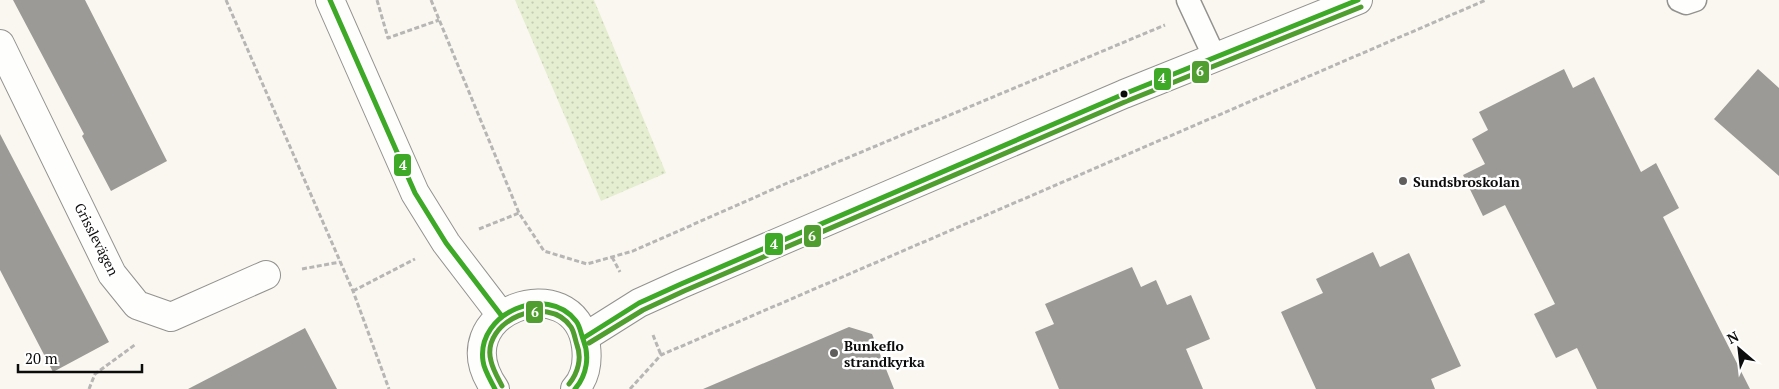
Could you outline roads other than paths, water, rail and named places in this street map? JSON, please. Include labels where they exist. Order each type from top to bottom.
[{"type":"street","points":[[330,0],[415,193],[446,243],[501,315]]},
{"type":"street","points":[[585,337],[647,299],[1124,94],[1358,0]]},
{"type":"street","name":"Grisslevägen","points":[[0,44],[112,274],[137,305],[171,318],[266,275]]},
{"type":"street","points":[[495,389],[486,377],[482,354],[487,333],[501,315],[519,305],[539,303],[558,308],[574,319],[585,337],[588,360],[580,383],[575,389]]},
{"type":"lane","points":[[1678,0],[1686,3],[1695,0]]},
{"type":"lane","points":[[1191,7],[1215,58]]},
{"type":"place","name":"Sundsbroskolan","points":[[1403,181]]},
{"type":"place","name":"Bunkeflo strandkyrka","points":[[834,353]]}]
